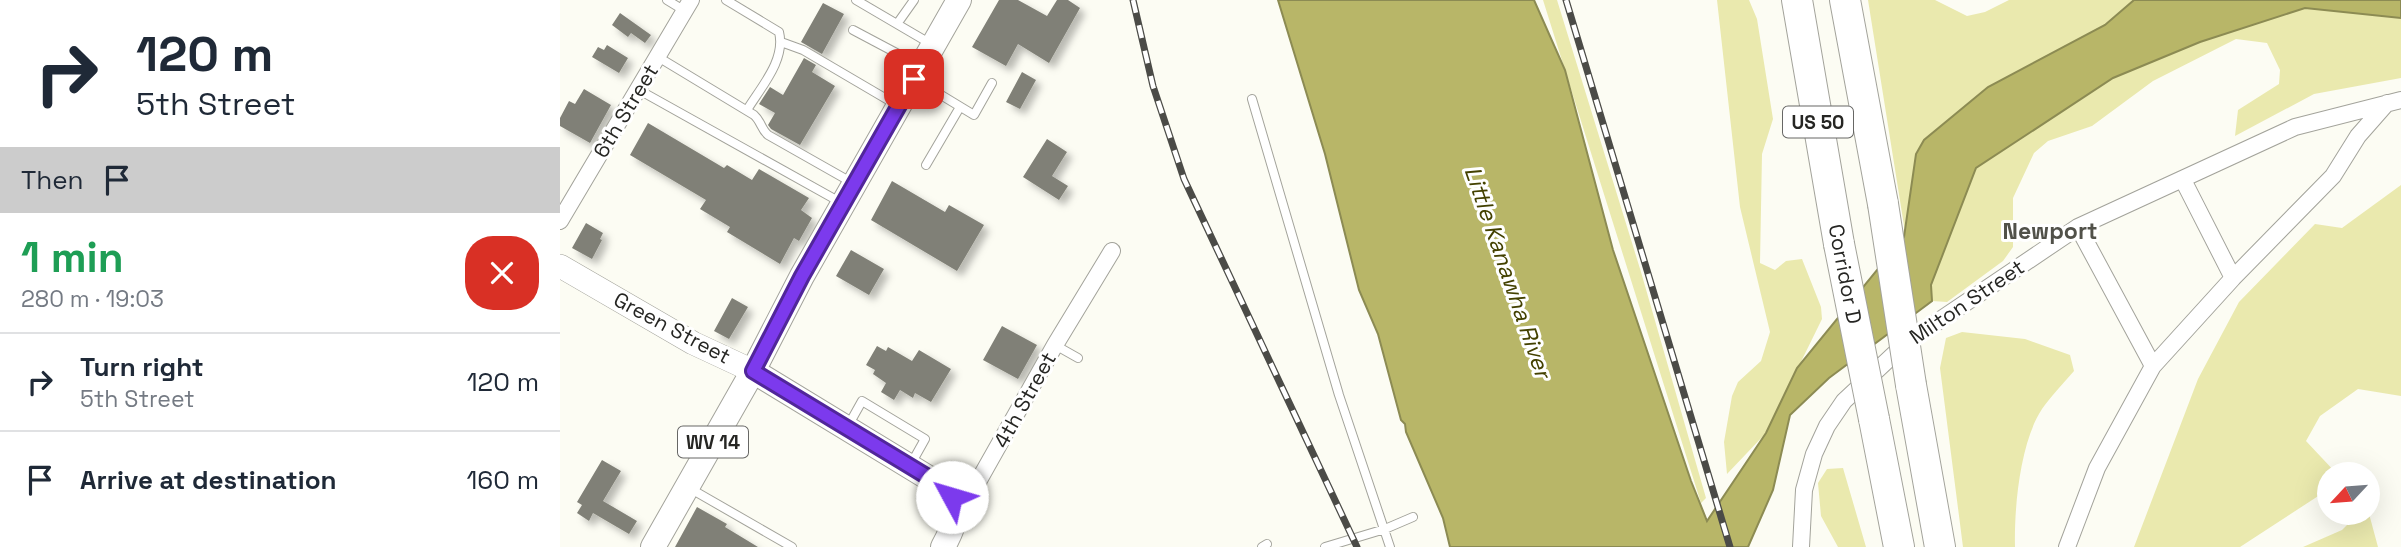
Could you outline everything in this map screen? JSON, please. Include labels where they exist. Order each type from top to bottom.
[{"type":"highway","points":[[1786,0],[1814,99]]},
{"type":"highway","name":"Corridor D","points":[[1797,0],[1839,244],[1899,547]]},
{"type":"highway","name":"US 50","points":[[1845,0],[1883,204],[1940,547]]},
{"type":"main road","name":"WV 14","points":[[653,547],[753,371],[781,315],[897,106],[959,0]]},
{"type":"main road","name":"Green Street","points":[[753,371],[946,488],[954,507]]},
{"type":"main road","points":[[943,547],[954,527],[954,507]]},
{"type":"street","name":"6th Street","points":[[560,221],[688,5]]},
{"type":"street","name":"Milton Street","points":[[1801,547],[1804,490],[1814,454],[1827,426],[1844,401],[1906,343],[2078,227],[2295,127],[2394,102]]},
{"type":"street","points":[[2067,547],[2097,468],[2152,366],[2333,176],[2358,136],[2394,102]]},
{"type":"street","points":[[2183,180],[2233,278]]},
{"type":"street","points":[[2078,227],[2152,366]]},
{"type":"street","name":"4th Street","points":[[954,507],[970,496],[1055,345],[1112,251]]},
{"type":"street","name":"Green Street","points":[[560,266],[693,343],[753,371]]},
{"type":"lane","points":[[667,0],[688,5]]},
{"type":"lane","points":[[726,0],[779,32],[781,42],[780,56],[747,110]]},
{"type":"lane","points":[[856,0],[897,24],[923,63],[960,107],[974,115],[992,83]]},
{"type":"lane","points":[[897,24],[914,0]]},
{"type":"lane","points":[[853,30],[923,63]]},
{"type":"lane","points":[[781,42],[803,50],[897,106]]},
{"type":"lane","points":[[658,57],[747,110],[759,119],[762,131],[848,194]]},
{"type":"lane","points":[[639,90],[848,194]]},
{"type":"lane","points":[[1252,99],[1339,395],[1390,547]]},
{"type":"lane","points":[[926,165],[960,107]]},
{"type":"lane","points":[[1055,345],[1077,358]]},
{"type":"lane","points":[[687,487],[792,547]]},
{"type":"lane","points":[[1325,547],[1385,529],[1413,517]]},
{"type":"shaded area","points":[[1543,0],[1557,0],[1641,272],[1706,498],[1701,503]]},
{"type":"shaded area","points":[[1717,0],[1749,0],[1757,19],[1773,119],[1762,154],[1760,263],[1775,270],[1786,261],[1802,259],[1821,307],[1822,319],[1766,433],[1727,474],[1724,442],[1732,396],[1738,382],[1761,361],[1770,332],[1740,207]]},
{"type":"shaded area","points":[[1868,0],[1935,0],[1967,16],[1985,12],[2009,0],[2134,0],[2105,25],[1988,87],[1916,154],[1905,232]]},
{"type":"shaded area","points":[[2305,8],[2401,18],[2401,78],[2314,94],[2235,136],[2238,110],[2279,84],[2280,70],[2267,43],[2236,39],[2153,81],[2092,126],[2048,141],[2034,153],[2013,198],[2013,247],[2003,261],[1947,302],[1932,301],[1931,285],[1976,168],[2113,78],[2200,42]]},
{"type":"shaded area","points":[[2401,185],[2401,396],[2358,389],[2320,416],[2306,441],[2326,462],[2317,462],[2317,497],[2240,547],[2134,547],[2198,379],[2239,302],[2315,224],[2342,228]]},
{"type":"shaded area","points":[[1962,332],[2025,339],[2070,355],[2074,371],[2042,409],[2028,439],[2017,495],[2015,547],[1963,547],[1940,368],[1946,338]]},
{"type":"shaded area","points":[[1843,468],[1866,547],[1838,547],[1821,516],[1818,483],[1827,469]]},
{"type":"shaded area","points":[[2347,525],[2372,525],[2378,547],[2303,547],[2342,530]]},
{"type":"water","name":"Little Kanawha River","points":[[1278,0],[1534,0],[1565,70],[1613,250],[1707,521],[1766,433],[1797,368],[1904,237],[1916,154],[1924,140],[1988,87],[2105,25],[2134,0],[2401,0],[2401,18],[2305,8],[2200,42],[2113,78],[1976,168],[1931,285],[1932,301],[1829,378],[1790,415],[1773,490],[1748,547],[1450,547],[1443,518],[1405,424],[1401,420],[1378,334],[1359,290],[1325,154]]},
{"type":"building","points":[[999,0],[1018,0],[1047,16],[1057,0],[1068,0],[1080,8],[1049,63],[1018,44],[1006,66],[972,47]]},
{"type":"building","points":[[823,3],[844,14],[822,54],[801,42]]},
{"type":"building","points":[[620,13],[651,35],[645,43],[631,33],[628,37],[612,25]]},
{"type":"building","points":[[607,45],[628,58],[619,73],[592,57],[598,47],[604,50]]},
{"type":"building","points":[[804,58],[816,65],[812,72],[835,86],[800,145],[771,129],[768,125],[775,113],[759,104],[770,87],[783,95]]},
{"type":"building","points":[[1022,72],[1036,80],[1020,109],[1006,102]]},
{"type":"building","points":[[584,89],[611,105],[590,143],[560,126],[560,118],[569,101],[575,104]]},
{"type":"building","points":[[648,123],[724,168],[727,165],[752,180],[759,169],[809,198],[801,210],[812,218],[799,241],[794,238],[780,264],[727,232],[730,227],[700,209],[706,200],[630,155]]},
{"type":"building","points":[[1047,139],[1067,152],[1052,176],[1068,186],[1059,200],[1023,177]]},
{"type":"building","points":[[892,181],[945,212],[949,205],[984,225],[957,271],[871,220]]},
{"type":"building","points":[[586,223],[603,233],[592,259],[572,248]]},
{"type":"building","points":[[851,250],[884,269],[869,295],[836,276]]},
{"type":"building","points":[[732,298],[748,307],[729,339],[714,331]]},
{"type":"building","points":[[1002,326],[1037,345],[1018,379],[983,360]]},
{"type":"building","points":[[877,346],[886,351],[888,347],[912,361],[919,350],[951,369],[931,402],[915,393],[913,398],[900,390],[894,400],[881,392],[886,383],[873,374],[875,370],[866,365]]},
{"type":"building","points":[[602,460],[621,471],[603,501],[637,521],[629,534],[593,513],[589,521],[577,513],[582,505],[577,502]]},
{"type":"building","points":[[697,507],[727,524],[725,527],[758,547],[675,547]]},
{"type":"railway","points":[[1133,0],[1153,86],[1184,179],[1357,547]]},
{"type":"railway","points":[[1566,0],[1730,547]]},
{"type":"district","name":"Newport","points":[[2050,231]]},
{"type":"route","points":[[914,79],[802,276],[753,371],[946,488],[952,497]]}]
